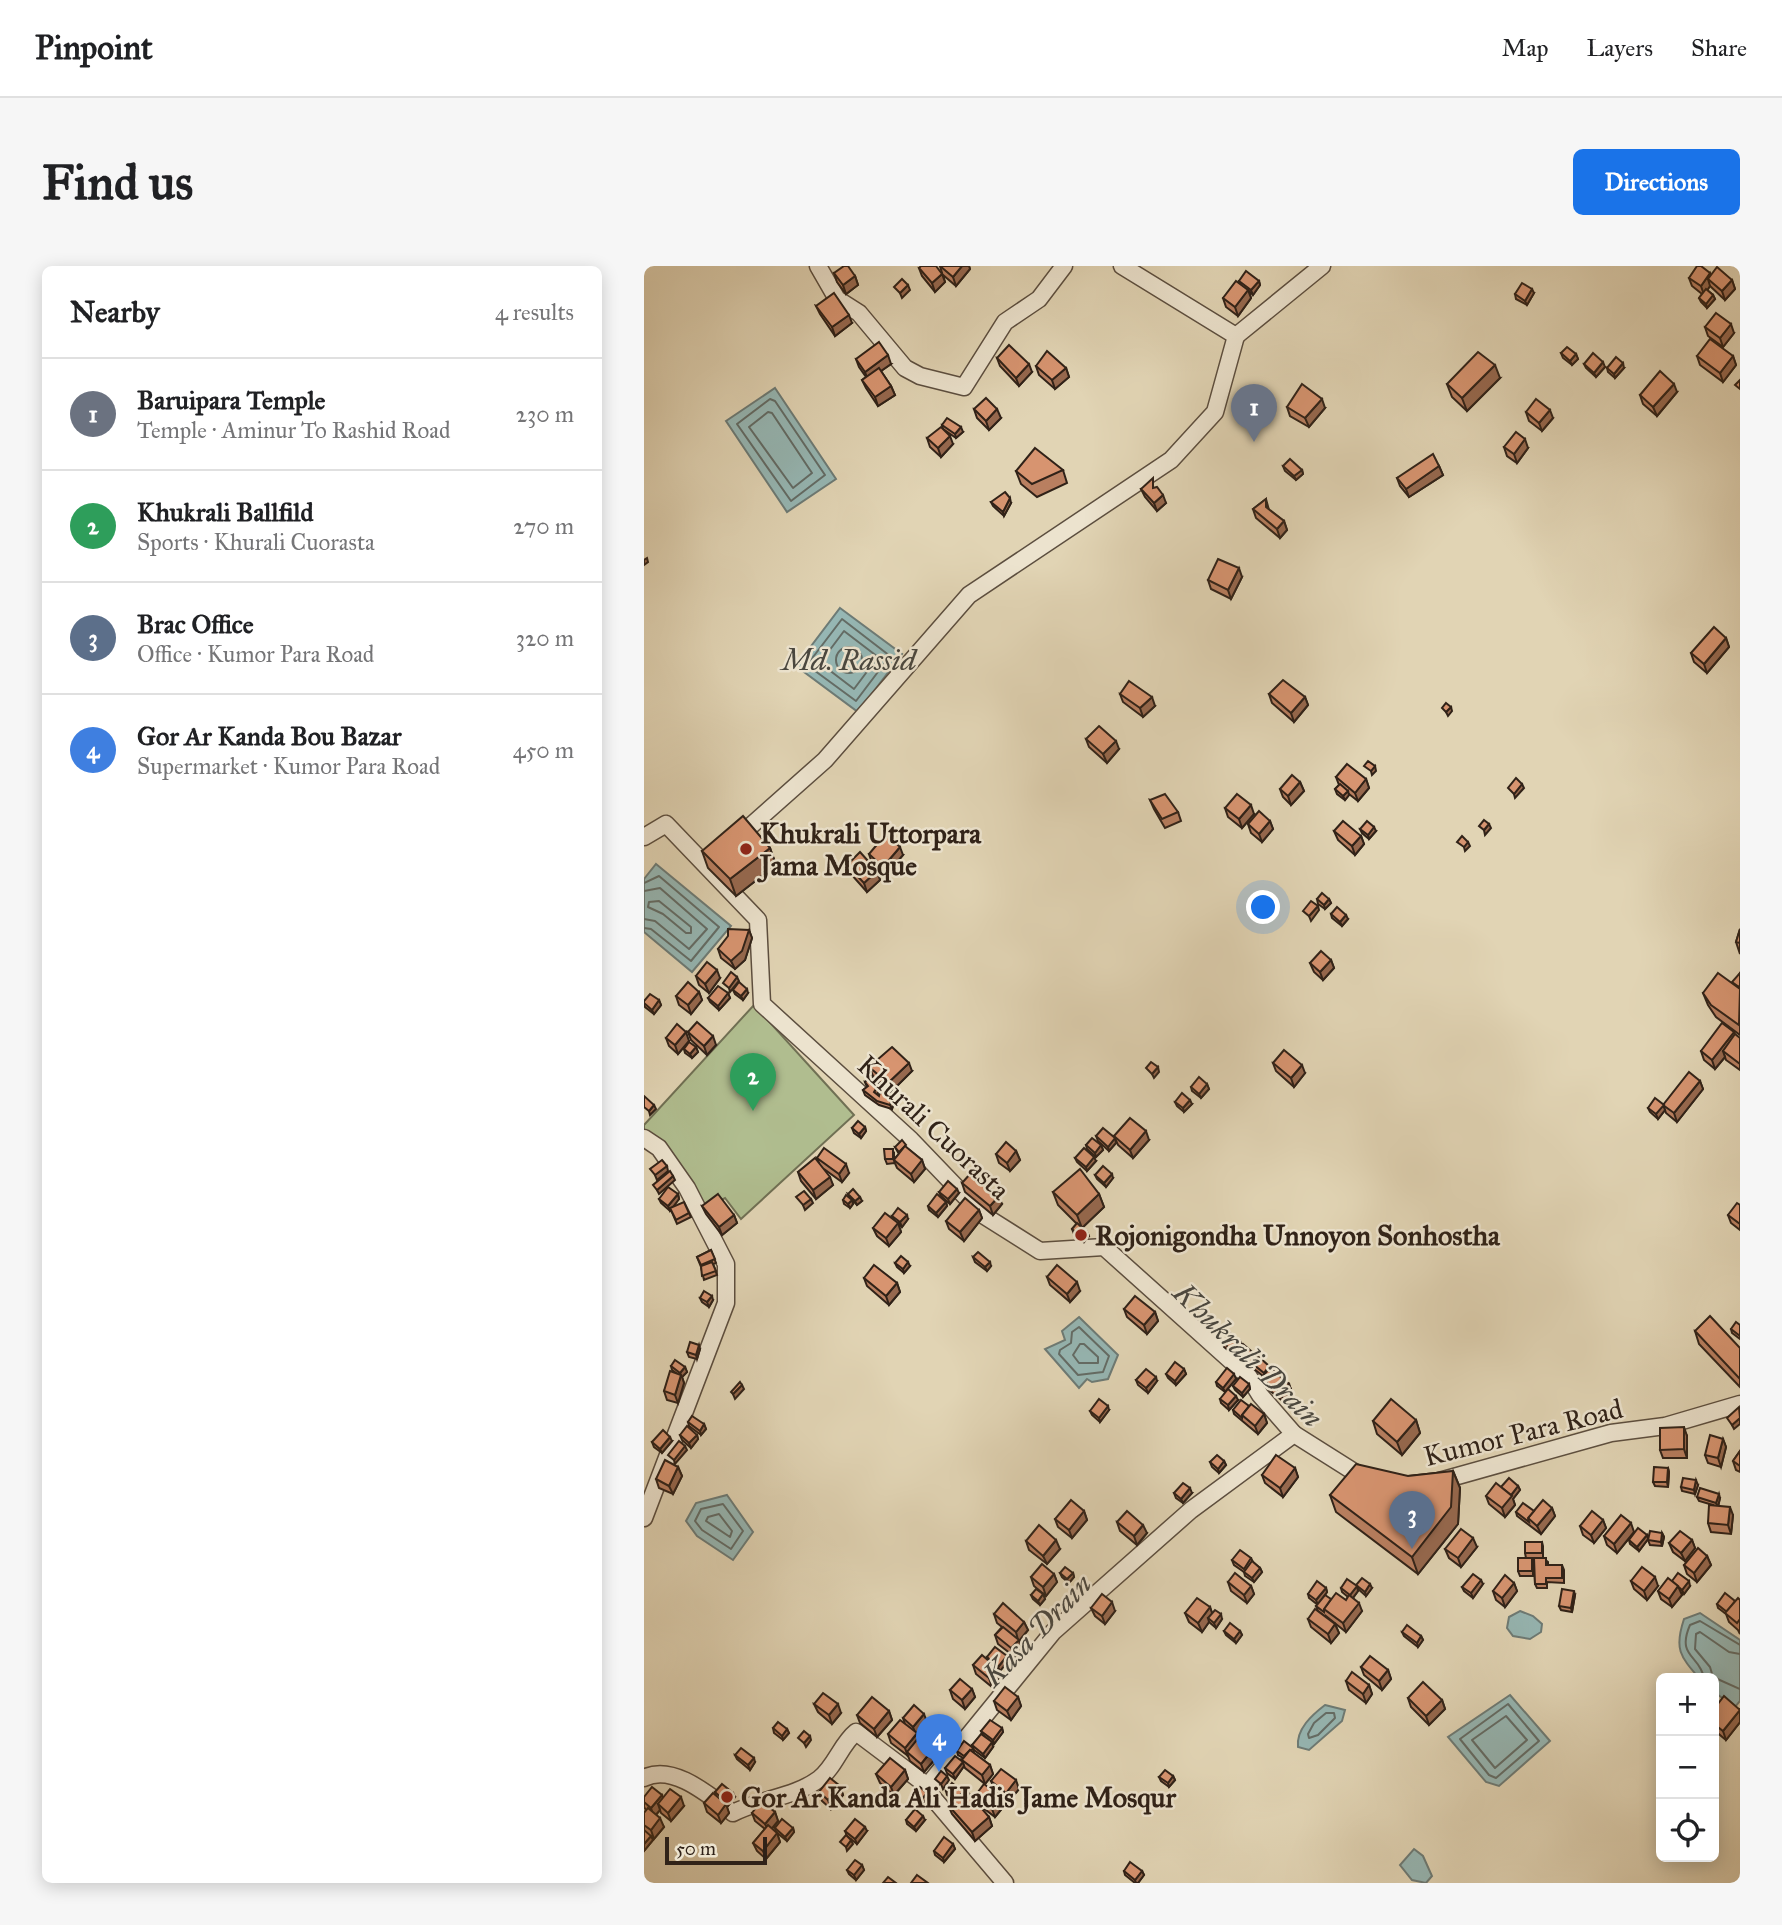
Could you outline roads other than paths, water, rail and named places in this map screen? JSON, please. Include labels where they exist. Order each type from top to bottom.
[{"type":"street","points":[[818,266],[837,299],[859,313],[905,368],[920,376],[964,387],[1004,322],[1039,299],[1065,266]]},
{"type":"street","points":[[1122,266],[1236,336]]},
{"type":"street","points":[[715,859],[824,760],[969,595],[1171,460],[1215,412],[1236,336],[1321,266]]},
{"type":"street","name":"Khurali Cuorasta","points":[[644,837],[666,824],[715,859],[758,920],[762,1004],[911,1140],[983,1215],[1040,1251],[1104,1247],[1249,1377],[1260,1395],[1294,1434]]},
{"type":"street","points":[[644,1138],[659,1148],[687,1188],[726,1264],[726,1303],[644,1518]]},
{"type":"street","name":"Kumor Para Road","points":[[1423,1484],[1611,1433],[1665,1426],[1740,1404]]},
{"type":"street","points":[[1005,1883],[939,1809],[928,1792],[980,1718],[1053,1632],[1191,1510],[1294,1434],[1373,1484],[1385,1486]]},
{"type":"street","points":[[644,1778],[657,1773],[682,1779],[733,1813],[779,1795],[801,1790],[820,1778],[856,1732],[929,1787]]},
{"type":"water","points":[[775,388],[836,479],[787,512],[726,421]]},
{"type":"water","name":"Md. Rassid","points":[[840,608],[902,654],[858,712],[796,666]]},
{"type":"water","points":[[656,864],[731,926],[692,972],[644,932],[644,879]]},
{"type":"water","points":[[1079,1317],[1118,1355],[1108,1379],[1092,1382],[1087,1379],[1079,1388],[1045,1349],[1065,1340],[1062,1331]]},
{"type":"water","points":[[727,1495],[753,1532],[733,1560],[697,1536],[686,1521],[696,1503]]},
{"type":"water","points":[[1520,1611],[1533,1616],[1542,1624],[1541,1632],[1530,1639],[1513,1636],[1507,1628],[1509,1617]]},
{"type":"water","points":[[1700,1613],[1740,1640],[1740,1701],[1735,1707],[1719,1696],[1719,1673],[1695,1673],[1683,1658],[1679,1638],[1684,1619]]},
{"type":"water","points":[[1510,1695],[1550,1741],[1499,1786],[1486,1782],[1448,1737]]},
{"type":"water","points":[[1325,1705],[1345,1710],[1342,1721],[1309,1750],[1298,1747],[1302,1728]]},
{"type":"water","points":[[1414,1849],[1423,1856],[1432,1876],[1426,1883],[1412,1880],[1400,1865]]},
{"type":"place","name":"Baruipara Temple","points":[[1254,442]]},
{"type":"place","name":"Khukrali Uttorpara Jama Mosque","points":[[746,849]]},
{"type":"place","name":"Khukrali Ballfild","points":[[753,1111]]},
{"type":"place","name":"Rojonigondha Unnoyon Sonhostha","points":[[1081,1235]]},
{"type":"place","name":"Brac Office","points":[[1412,1549]]},
{"type":"place","name":"Gor Ar Kanda Bou Bazar","points":[[939,1772]]},
{"type":"place","name":"Gor Ar Kanda Ali Hadis Jame Mosqur","points":[[727,1797]]},
{"type":"water label","name":"Khukrali Drain","points":[[1248,1355]]},
{"type":"water label","name":"Kasa Drain","points":[[1037,1630]]}]
